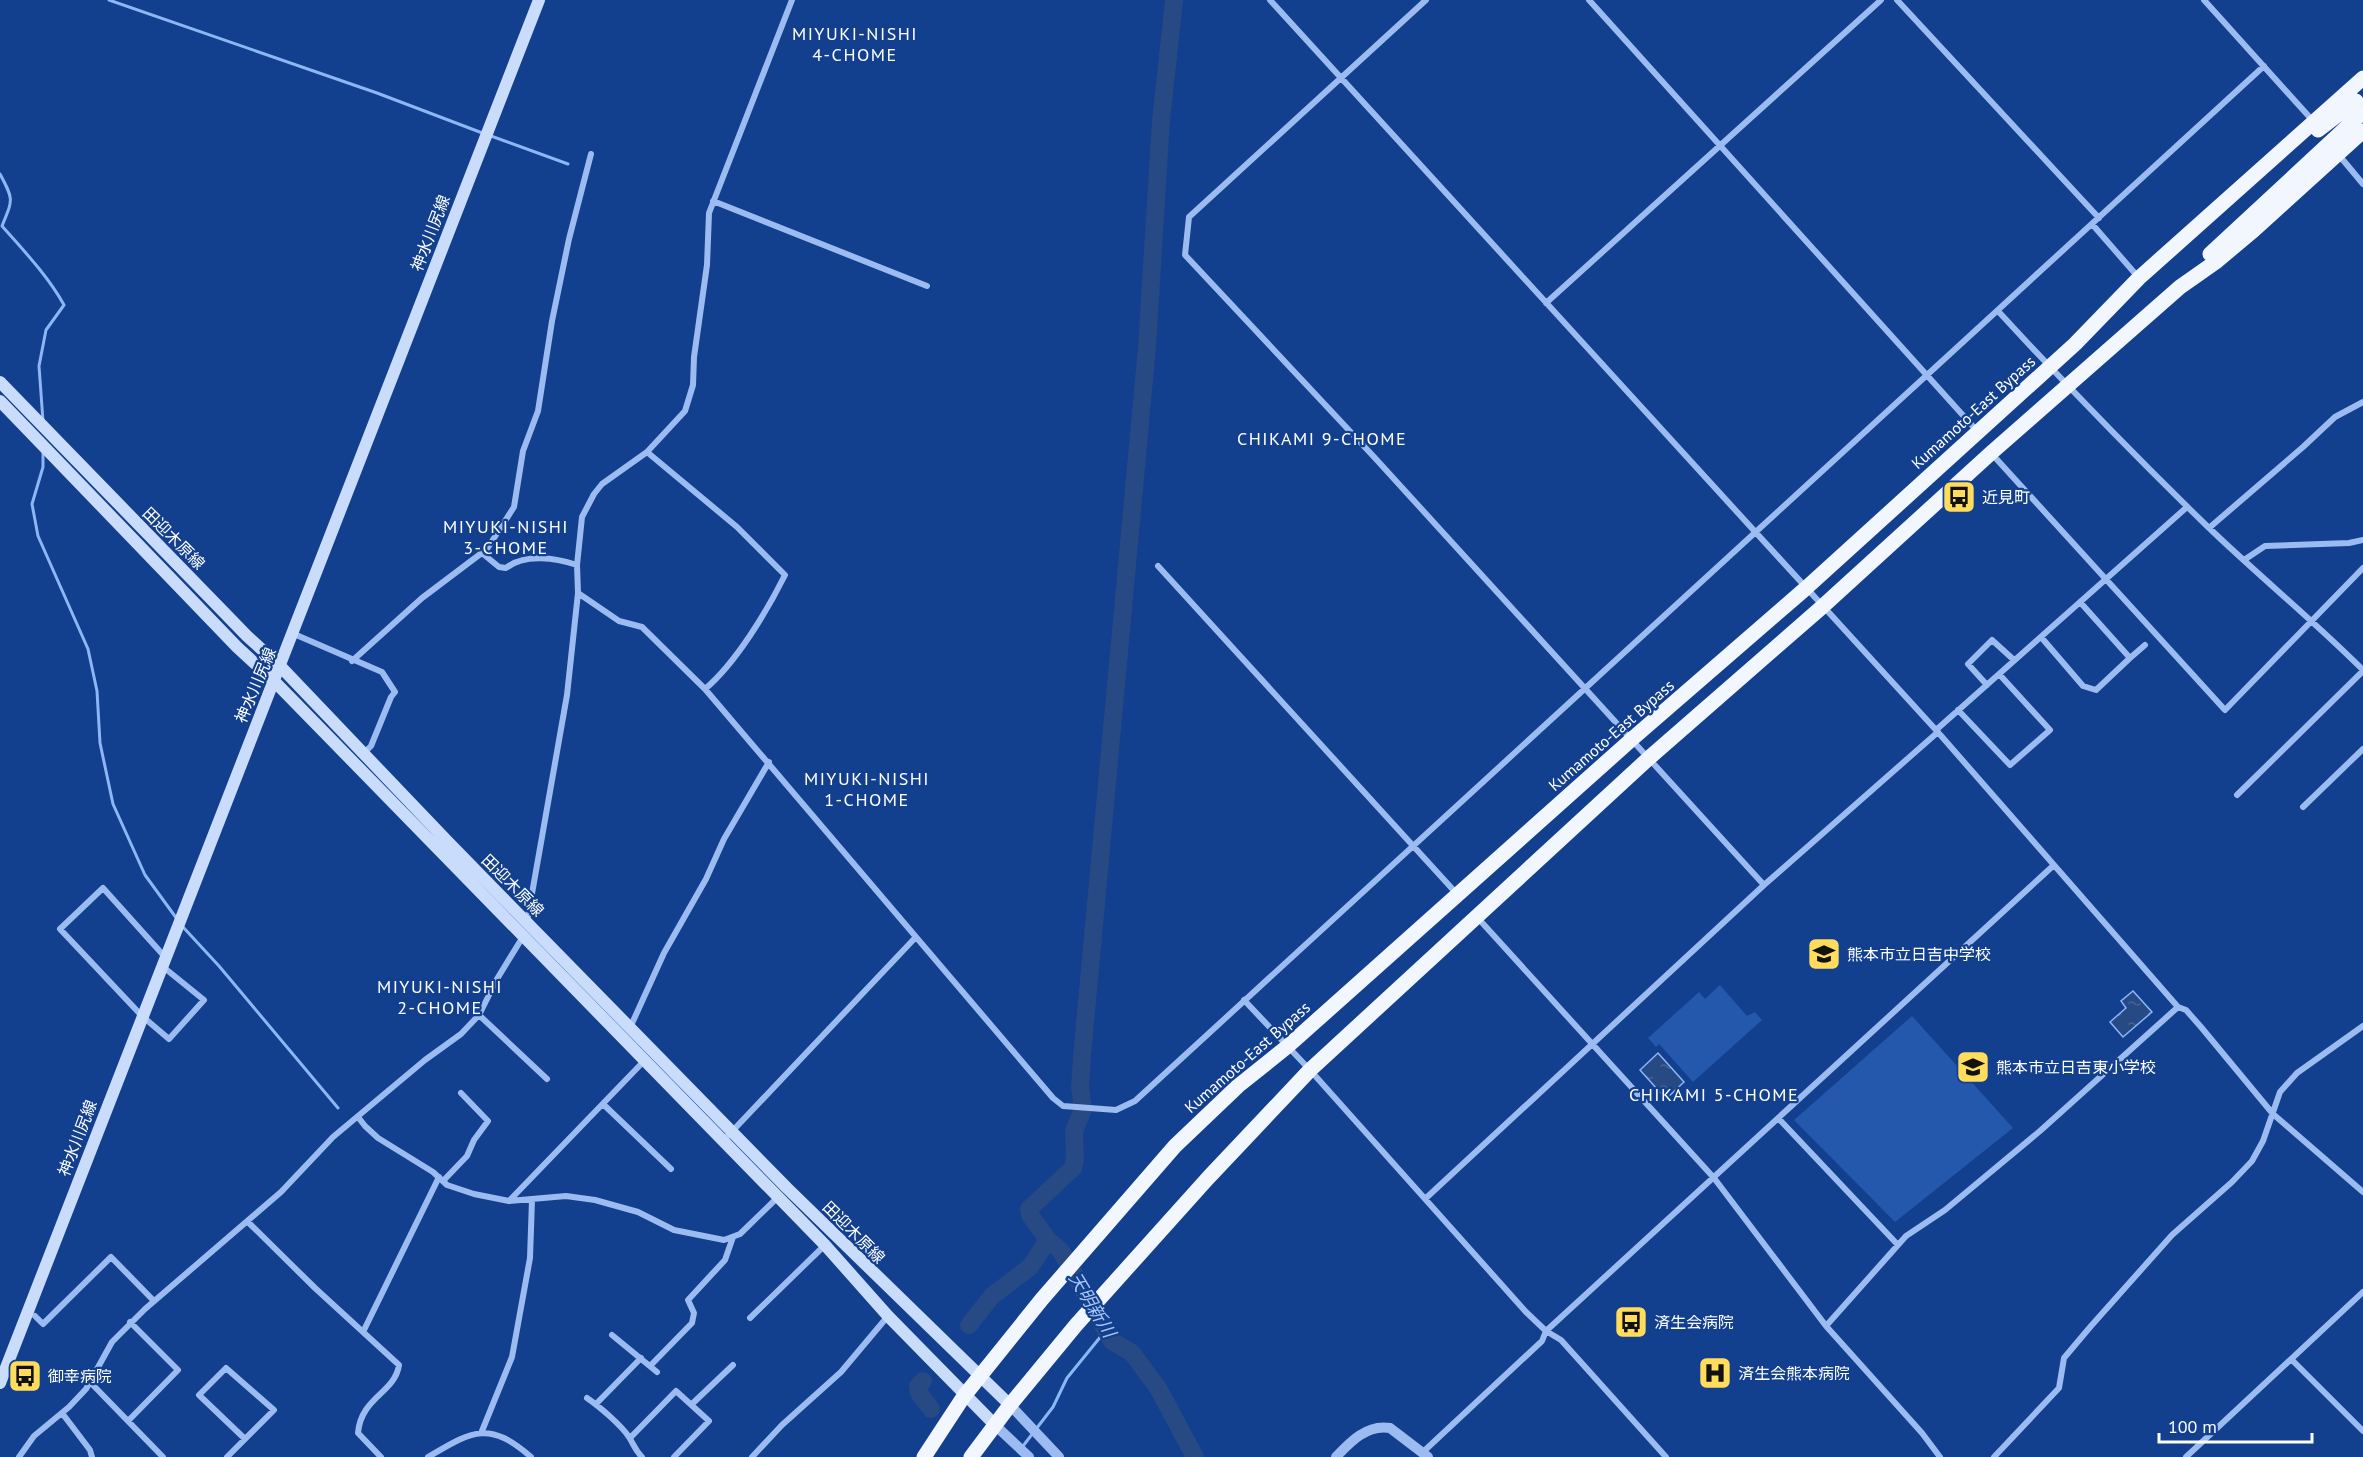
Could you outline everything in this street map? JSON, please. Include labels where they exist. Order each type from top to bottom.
[{"type":"highway","name":"Kumamoto-East Bypass","points":[[924,1457],[964,1396],[1042,1299],[1175,1146],[1238,1086],[1288,1046],[1632,739],[1806,589],[2075,344],[2139,278],[2317,125],[2363,78]]},
{"type":"highway","points":[[2075,344],[2147,284],[2317,125],[2359,106]]},
{"type":"highway","points":[[972,1457],[1010,1405],[1076,1325],[1208,1178],[1310,1070],[1649,758],[1822,607],[1990,453],[2180,287],[2217,261],[2254,230],[2334,148],[2359,106]]},
{"type":"highway","points":[[2334,148],[2363,131]]},
{"type":"main road","name":"神水川尻線","points":[[0,1383],[249,743],[294,634],[539,0]]},
{"type":"main road","name":"田迎木原線","points":[[1,383],[55,449],[237,647],[275,682],[645,1061],[1010,1405]]},
{"type":"main road","name":"田迎木原線","points":[[0,400],[55,449],[281,667],[631,1027],[727,1136]]},
{"type":"main road","name":"田迎木原線","points":[[782,1192],[888,1316],[964,1396],[995,1425]]},
{"type":"street","points":[[19,1457],[34,1436],[86,1389],[112,1342],[130,1322],[281,1192],[333,1137],[425,1060],[461,1034],[479,1015],[497,979],[524,937],[567,695],[578,593],[577,565],[582,517],[602,484],[647,452],[685,411],[693,385],[694,357],[707,265],[709,213],[792,0]]},
{"type":"street","points":[[1270,0],[1937,731],[2178,1007],[2186,1010],[2201,1027],[2272,1114],[2363,1192]]},
{"type":"street","points":[[1426,0],[1189,218],[1185,255],[1383,466],[1764,885]]},
{"type":"street","points":[[1589,0],[1979,432]]},
{"type":"street","points":[[1546,303],[1881,0]]},
{"type":"street","points":[[1897,0],[2099,218]]},
{"type":"street","points":[[2204,0],[2317,125],[2363,184]]},
{"type":"street","points":[[578,593],[619,621],[642,627],[705,689],[1049,1094],[1063,1106],[1116,1110],[1135,1101],[2264,66]]},
{"type":"street","points":[[352,661],[422,598],[487,549],[514,507],[523,451],[538,411],[568,239],[591,154]]},
{"type":"street","points":[[713,201],[927,286]]},
{"type":"street","points":[[2092,224],[2139,278]]},
{"type":"street","points":[[1998,311],[2066,386],[2187,507],[2363,670],[2237,795]]},
{"type":"street","points":[[2209,528],[2335,417],[2363,402]]},
{"type":"street","points":[[647,452],[737,527],[785,575],[775,596],[743,644],[718,678],[705,689]]},
{"type":"street","points":[[1990,453],[2225,710],[2363,568]]},
{"type":"street","points":[[1425,1199],[1764,885],[2187,507]]},
{"type":"street","points":[[2244,560],[2265,546],[2349,543],[2363,540]]},
{"type":"street","points":[[482,553],[499,567],[507,568],[516,561],[537,559],[560,560],[577,565]]},
{"type":"street","points":[[1158,566],[1457,895]]},
{"type":"street","points":[[2080,602],[2130,658]]},
{"type":"street","points":[[294,634],[381,672],[395,692],[371,746],[364,753]]},
{"type":"street","points":[[2041,637],[2084,686],[2096,690],[2145,645]]},
{"type":"street","points":[[1987,685],[1968,664],[1992,640],[2014,660]]},
{"type":"street","points":[[1958,710],[2010,765],[2050,729],[1999,674]]},
{"type":"street","points":[[2304,807],[2363,749]]},
{"type":"street","points":[[624,1039],[664,953],[706,879],[724,839],[769,762]]},
{"type":"street","points":[[1336,1457],[1354,1439],[1366,1431],[1384,1427],[1390,1428],[1425,1454],[1542,1341],[1546,1330],[1779,1119],[2054,864]]},
{"type":"street","points":[[103,888],[164,961],[204,1000],[169,1039],[142,1016],[60,929],[103,888]]},
{"type":"street","points":[[1476,916],[1714,1178],[1826,1326],[1922,1433],[1940,1457]]},
{"type":"street","points":[[727,1136],[915,938]]},
{"type":"street","points":[[1244,1000],[1310,1070],[1526,1312],[1561,1340],[1666,1457]]},
{"type":"street","points":[[1826,1326],[1906,1236],[1945,1210],[2033,1137],[2178,1007]]},
{"type":"street","points":[[479,1015],[547,1079]]},
{"type":"street","points":[[1994,1457],[2059,1388],[2064,1358],[2091,1326],[2172,1235],[2232,1182],[2252,1161],[2263,1141],[2280,1092],[2297,1073],[2363,1026]]},
{"type":"street","points":[[509,1201],[654,1052]]},
{"type":"street","points":[[364,1330],[441,1179],[467,1156],[474,1140],[489,1121],[460,1093]]},
{"type":"street","points":[[603,1104],[671,1169]]},
{"type":"street","points":[[358,1117],[378,1137],[447,1185],[474,1194],[509,1201],[566,1196],[595,1200],[638,1212],[674,1230],[724,1240],[740,1234],[782,1192]]},
{"type":"street","points":[[1779,1119],[1898,1245]]},
{"type":"street","points":[[482,1431],[512,1357],[530,1258],[532,1200]]},
{"type":"street","points":[[248,1222],[315,1288],[364,1330],[399,1365],[398,1375],[364,1411],[360,1419],[358,1433],[381,1457]]},
{"type":"street","points":[[650,1366],[692,1323],[694,1313],[688,1300],[724,1260],[733,1237]]},
{"type":"street","points":[[750,1318],[825,1245]]},
{"type":"street","points":[[35,1316],[43,1324],[111,1257],[154,1301]]},
{"type":"street","points":[[2186,1457],[2363,1292]]},
{"type":"street","points":[[752,1457],[782,1425],[841,1372],[888,1316]]},
{"type":"street","points":[[128,1421],[178,1370],[130,1322]]},
{"type":"street","points":[[612,1335],[657,1372]]},
{"type":"street","points":[[596,1404],[641,1358]]},
{"type":"street","points":[[2292,1360],[2363,1431]]},
{"type":"street","points":[[692,1404],[733,1365]]},
{"type":"street","points":[[227,1457],[274,1410],[226,1368],[199,1395],[244,1438]]},
{"type":"street","points":[[90,1382],[163,1457]]},
{"type":"street","points":[[630,1438],[676,1391],[709,1421],[674,1457]]},
{"type":"street","points":[[587,1398],[630,1438],[634,1449],[642,1457]]},
{"type":"street","points":[[1010,1405],[1059,1457]]},
{"type":"street","points":[[62,1413],[90,1450],[92,1457]]},
{"type":"street","points":[[995,1425],[1029,1457]]},
{"type":"street","points":[[428,1457],[464,1436],[482,1431],[516,1444],[531,1457]]},
{"type":"street","points":[[24,1451],[29,1457]]},
{"type":"shaded area","points":[[1720,985],[1747,1016],[1755,1012],[1762,1020],[1693,1082],[1659,1044],[1656,1047],[1648,1038],[1699,992],[1705,999]]},
{"type":"shaded area","points":[[1912,1016],[2013,1128],[1895,1222],[1794,1120]]},
{"type":"water","points":[[2133,991],[2152,1012],[2123,1037],[2110,1022],[2126,1008],[2121,1001]]},
{"type":"water","points":[[1658,1053],[1684,1082],[1666,1099],[1640,1070]]},
{"type":"waterway","points":[[109,0],[377,93],[485,134]]},
{"type":"waterway","points":[[969,1325],[992,1296],[1030,1267],[1048,1240],[1030,1215],[1029,1209],[1073,1168],[1074,1131],[1083,1109],[1080,1087],[1082,1056],[1147,347],[1161,121],[1174,0]]},
{"type":"waterway","points":[[491,136],[568,164]]},
{"type":"waterway","points":[[0,174],[10,195],[10,205],[2,226],[43,274],[64,305],[46,330],[39,366],[43,421]]},
{"type":"waterway","points":[[43,452],[43,467],[32,504],[38,536],[88,649],[97,691],[100,743],[113,804],[145,875],[177,919]]},
{"type":"waterway","points":[[183,927],[219,966],[338,1108]]},
{"type":"waterway","name":"天明新川","points":[[1048,1240],[1061,1251],[1112,1341],[1132,1353],[1158,1388],[1195,1457]]},
{"type":"waterway","points":[[1023,1446],[1053,1407],[1067,1378],[1106,1330]]},
{"type":"waterway","points":[[923,1381],[918,1386],[919,1393],[931,1409]]},
{"type":"place","name":"近見町","points":[[1959,497]]},
{"type":"place","name":"熊本市立日吉中学校","points":[[1824,954]]},
{"type":"place","name":"熊本市立日吉東小学校","points":[[1973,1067]]},
{"type":"place","name":"済生会病院","points":[[1631,1322]]},
{"type":"place","name":"済生会熊本病院","points":[[1715,1373]]},
{"type":"place","name":"御幸病院","points":[[25,1376]]},
{"type":"district","name":"MIYUKI-NISHI 4-CHOME","points":[[855,44]]},
{"type":"district","name":"CHIKAMI 9-CHOME","points":[[1322,439]]},
{"type":"district","name":"MIYUKI-NISHI 3-CHOME","points":[[506,537]]},
{"type":"district","name":"MIYUKI-NISHI 1-CHOME","points":[[867,789]]},
{"type":"district","name":"MIYUKI-NISHI 2-CHOME","points":[[440,997]]},
{"type":"district","name":"CHIKAMI 5-CHOME","points":[[1714,1095]]}]
